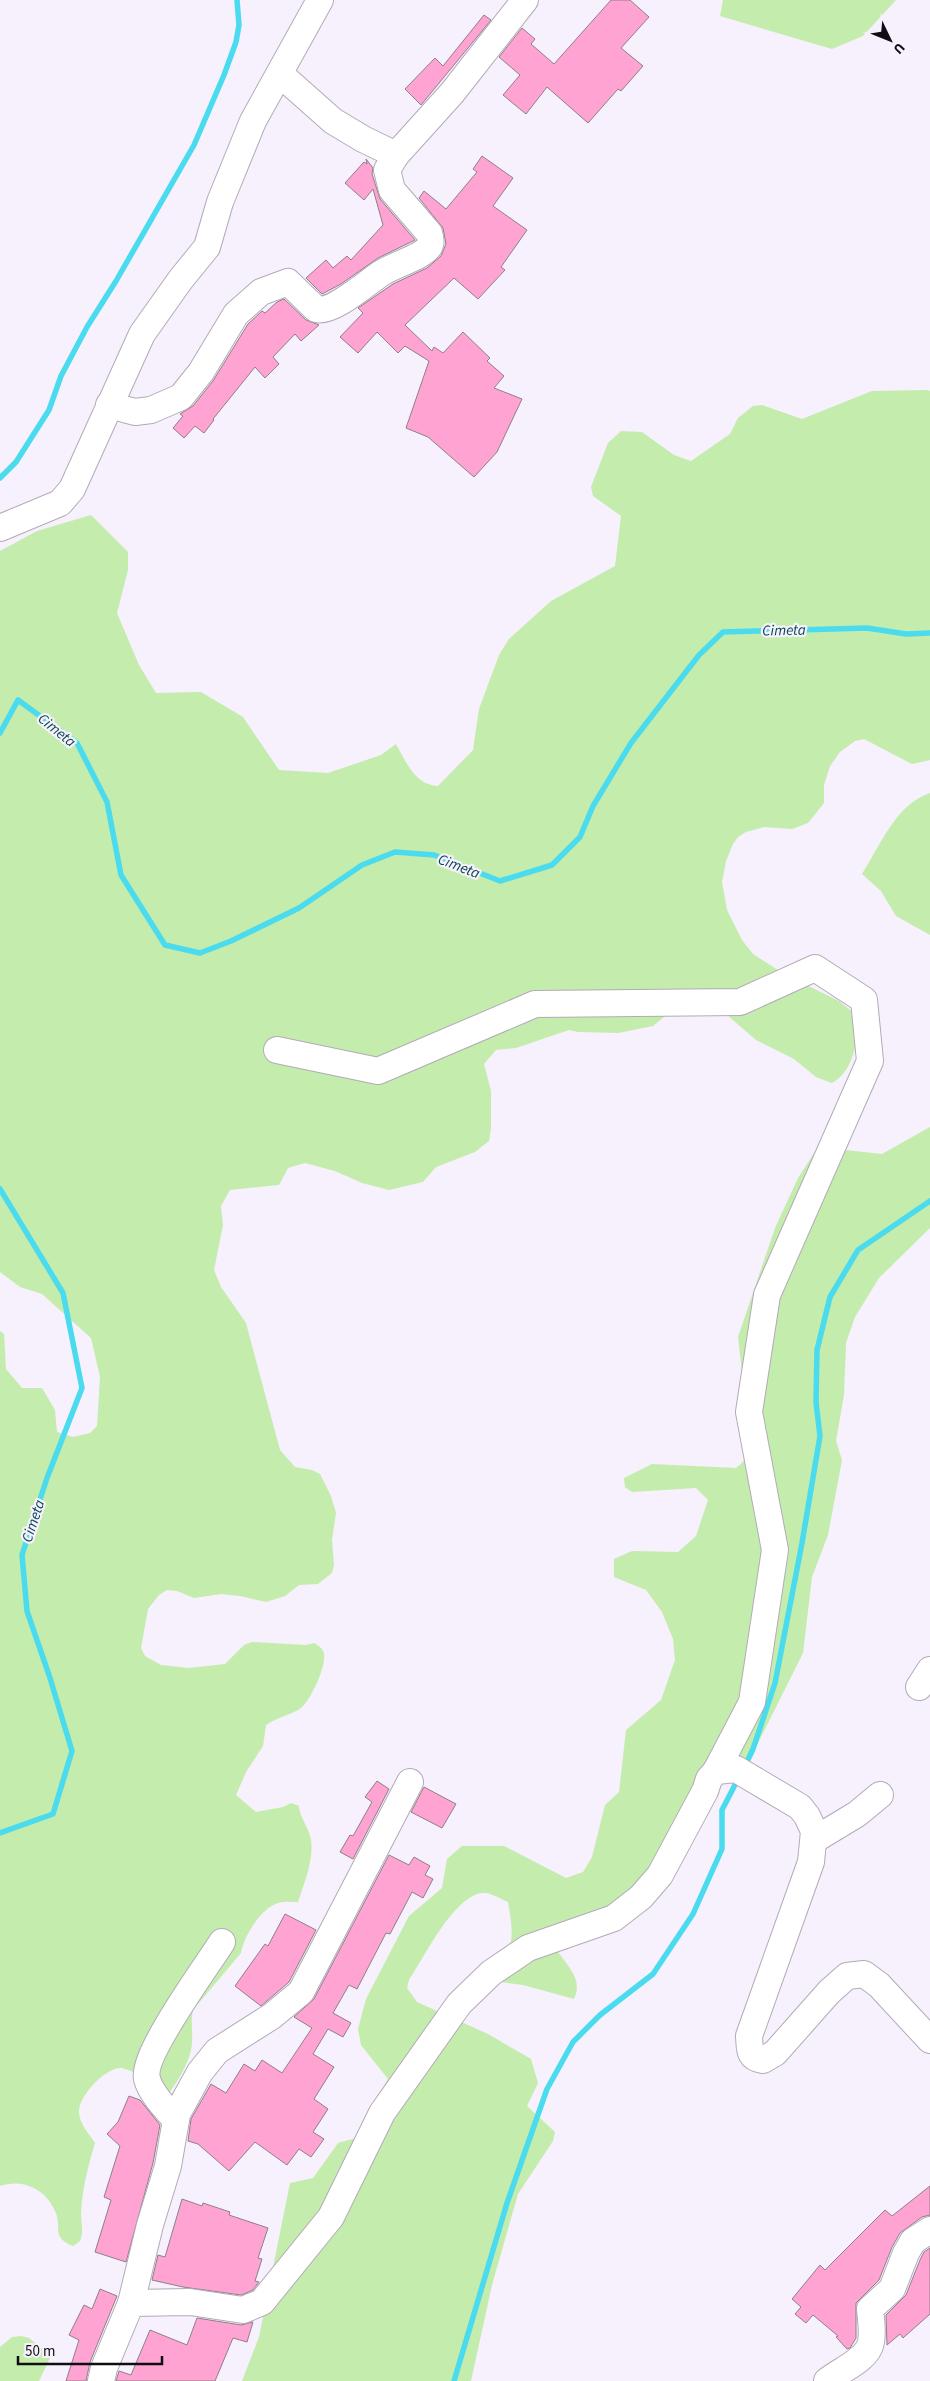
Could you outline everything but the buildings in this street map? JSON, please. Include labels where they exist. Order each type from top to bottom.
[{"type":"street","points":[[0,528],[60,503],[72,490],[142,334],[181,279],[207,247],[220,202],[253,120],[320,0]]},
{"type":"street","points":[[109,405],[135,412],[151,410],[181,397],[201,372],[236,314],[261,292],[288,282],[316,309],[323,310],[336,304],[391,266],[423,253],[430,247],[429,233],[392,190],[388,182],[387,170],[396,155],[452,93],[526,0]]},
{"type":"street","points":[[280,74],[333,121],[363,139],[396,155]]},
{"type":"street","points":[[131,2303],[190,2302],[243,2310],[262,2302],[331,2217],[382,2113],[459,2004],[491,1973],[528,1948],[614,1918],[641,1897],[660,1875],[705,1792],[709,1779],[716,1771],[752,1702],[775,1550],[749,1412],[767,1295],[870,1061],[864,1000],[815,968],[740,1002],[535,1004],[378,1071],[277,1050]]},
{"type":"street","points":[[716,1771],[736,1769],[800,1807],[812,1824],[814,1840],[810,1862],[749,2036],[751,2054],[755,2059],[763,2060],[775,2053],[829,1992],[847,1976],[864,1974],[879,1985],[930,2040]]},
{"type":"street","points":[[101,2381],[104,2368],[131,2303],[150,2225],[168,2166],[177,2114],[200,2072],[217,2051],[272,2016],[301,1992],[410,1782]]},
{"type":"street","points":[[814,1840],[857,1814],[880,1795]]},
{"type":"street","points":[[176,2120],[159,2101],[147,2079],[148,2064],[163,2033],[222,1942]]},
{"type":"street","points":[[827,2381],[860,2359],[869,2350],[872,2341],[870,2309],[892,2289],[906,2253],[913,2241],[930,2230]]},
{"type":"green space","points":[[723,0],[896,0],[863,36],[832,49],[720,16]]},
{"type":"green space","points":[[872,391],[930,391],[930,760],[912,764],[864,739],[855,741],[840,752],[830,766],[824,785],[824,803],[808,823],[792,829],[764,827],[746,832],[738,837],[726,861],[722,882],[727,910],[742,940],[753,954],[784,974],[839,1001],[860,1018],[853,1055],[850,1063],[839,1078],[832,1083],[816,1077],[794,1059],[756,1040],[719,1008],[692,994],[653,1026],[618,1033],[569,1030],[516,1048],[496,1050],[484,1064],[491,1091],[491,1129],[489,1141],[475,1152],[436,1167],[423,1182],[389,1190],[362,1183],[335,1171],[305,1163],[288,1168],[279,1185],[230,1190],[221,1206],[223,1225],[214,1270],[221,1287],[246,1323],[280,1450],[295,1467],[312,1470],[320,1474],[331,1496],[336,1513],[332,1540],[334,1565],[332,1573],[318,1584],[299,1585],[285,1596],[266,1602],[221,1594],[194,1598],[177,1591],[167,1590],[159,1595],[148,1609],[141,1648],[145,1656],[161,1665],[189,1668],[225,1664],[244,1645],[252,1642],[306,1645],[314,1643],[322,1649],[324,1654],[323,1667],[309,1698],[298,1710],[266,1725],[263,1746],[246,1772],[236,1795],[256,1812],[283,1807],[291,1803],[299,1806],[310,1835],[311,1855],[298,1902],[278,1903],[265,1911],[250,1931],[241,1953],[193,2010],[190,2055],[169,2093],[141,2076],[122,2068],[108,2072],[88,2091],[80,2106],[79,2116],[95,2143],[83,2196],[80,2241],[73,2246],[66,2243],[59,2235],[55,2211],[46,2197],[32,2187],[17,2183],[0,2186],[0,1331],[4,1334],[6,1369],[22,1388],[42,1388],[55,1410],[57,1432],[73,1437],[90,1433],[97,1426],[100,1377],[91,1338],[42,1294],[20,1287],[0,1272],[0,551],[37,531],[91,515],[128,552],[128,570],[117,613],[139,665],[156,693],[201,692],[243,717],[279,770],[328,773],[381,755],[396,744],[417,777],[430,785],[438,786],[473,750],[479,709],[499,655],[509,639],[551,601],[615,566],[621,516],[593,496],[591,487],[608,443],[621,431],[642,432],[674,455],[691,461],[730,434],[738,418],[753,406],[762,405],[802,419]]},
{"type":"green space","points":[[930,793],[930,935],[896,916],[881,891],[862,874],[898,816],[918,798]]},
{"type":"green space","points":[[930,1127],[930,1228],[879,1278],[855,1317],[846,1343],[844,1395],[836,1441],[842,1460],[828,1535],[812,1577],[803,1653],[751,1757],[724,1761],[694,1839],[612,1908],[553,1935],[558,1951],[571,1969],[576,1980],[577,1986],[574,1999],[523,1985],[493,1981],[505,1960],[512,1935],[508,1902],[486,1893],[472,1896],[461,1904],[431,1943],[409,1980],[407,1988],[417,2002],[488,2034],[531,2059],[538,2083],[527,2106],[555,2132],[553,2141],[518,2194],[492,2285],[471,2381],[242,2381],[259,2337],[290,2183],[313,2178],[338,2143],[363,2136],[368,2111],[388,2079],[361,2045],[358,2029],[366,1999],[409,1916],[442,1888],[447,1859],[462,1846],[504,1846],[566,1878],[583,1872],[592,1857],[605,1805],[619,1792],[626,1730],[661,1700],[675,1660],[673,1639],[662,1612],[646,1590],[614,1577],[614,1559],[632,1551],[678,1552],[696,1536],[708,1500],[696,1488],[632,1492],[625,1487],[624,1478],[652,1464],[736,1468],[743,1462],[750,1444],[738,1337],[775,1228],[798,1178],[818,1147],[882,1154]]},
{"type":"green space","points":[[21,2336],[29,2338],[51,2356],[39,2381],[0,2381],[0,2347],[12,2337]]},
{"type":"waterway","points":[[0,478],[16,462],[49,410],[61,376],[87,327],[116,281],[194,145],[236,42],[239,25],[237,0]]},
{"type":"waterway","name":"Cimeta","points":[[0,733],[18,700],[77,743],[107,802],[121,875],[165,945],[200,953],[231,941],[299,908],[362,865],[395,852],[434,855],[500,881],[552,865],[580,837],[593,806],[631,743],[699,655],[723,632],[867,628],[906,634],[930,633]]},
{"type":"waterway","name":"Cimeta","points":[[0,1189],[63,1293],[82,1388],[47,1478],[22,1555],[27,1611],[72,1751],[53,1814],[0,1833]]},
{"type":"waterway","points":[[745,1766],[753,1749],[775,1683],[802,1543],[820,1436],[816,1402],[817,1350],[830,1297],[858,1250],[930,1201]]},
{"type":"waterway","points":[[454,2381],[507,2203],[547,2089],[573,2042],[600,2015],[653,1974],[693,1914],[722,1849],[722,1810],[738,1779]]}]
